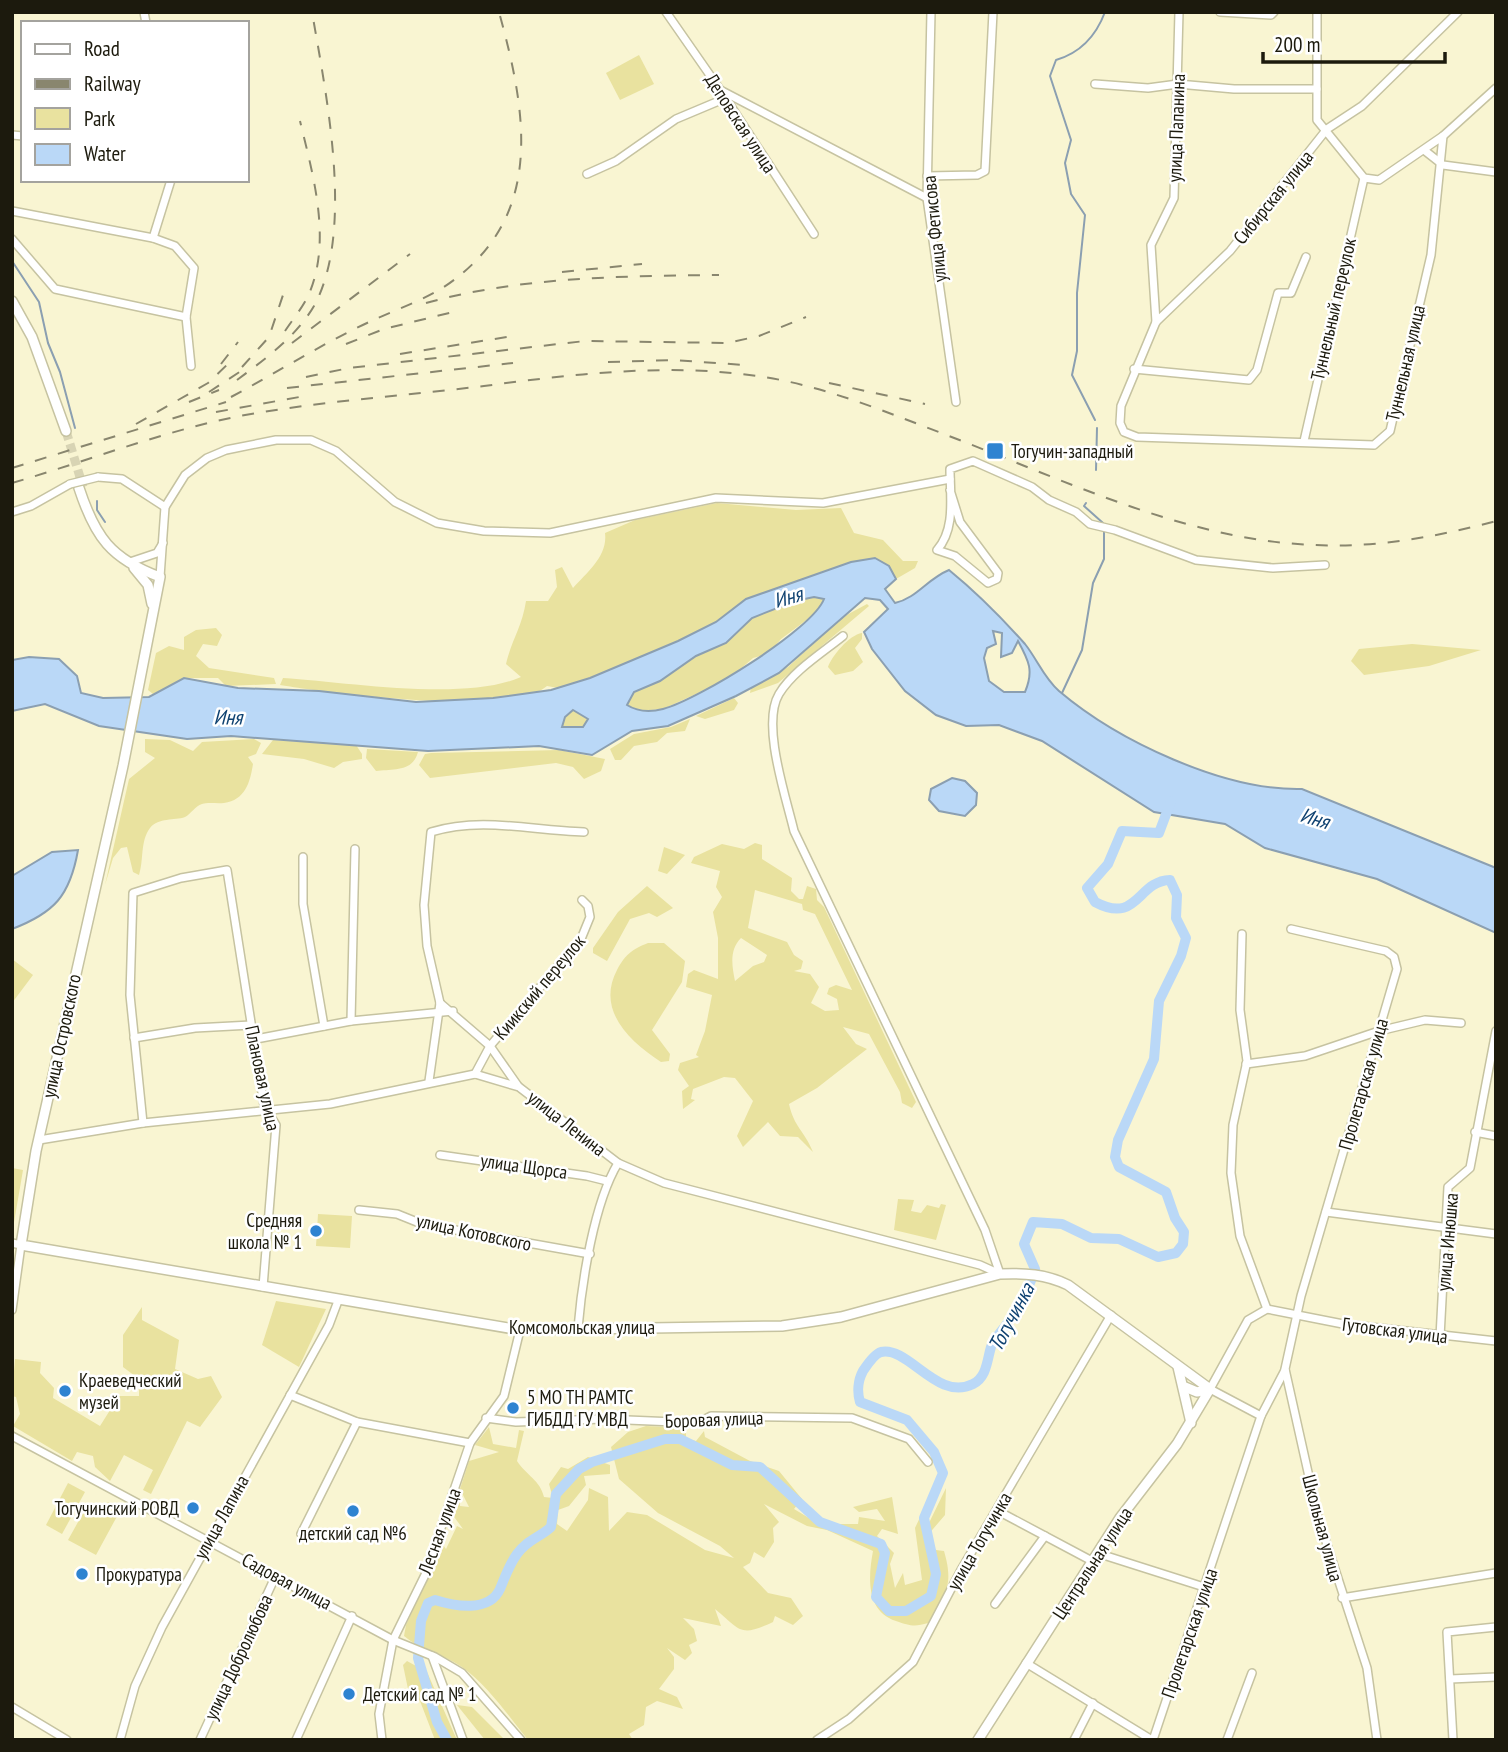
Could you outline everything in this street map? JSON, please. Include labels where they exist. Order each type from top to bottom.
[{"type":"main road","points":[[12,301],[32,337],[51,388],[63,432]]},
{"type":"main road","points":[[77,487],[97,530],[112,552],[160,577]]},
{"type":"main road","points":[[128,562],[148,585],[153,612]]},
{"type":"main road","name":"улица Островского","points":[[17,1244],[123,766],[160,577]]},
{"type":"main road","name":"Комсомольская улица","points":[[17,1244],[520,1330],[730,1328],[808,1323],[1000,1274],[1026,1273],[1048,1276],[1068,1285],[1111,1315]]},
{"type":"main road","points":[[1111,1315],[1210,1389]]},
{"type":"main road","points":[[1178,1365],[1191,1423]]},
{"type":"main road","points":[[1185,1387],[1197,1392],[1210,1389]]},
{"type":"main road","name":"Центральная улица","points":[[978,1740],[1095,1557],[1191,1423],[1210,1389]]},
{"type":"street","name":"Деповская улица","points":[[666,12],[724,94],[814,234]]},
{"type":"street","name":"улица Фетисова","points":[[931,12],[927,198],[956,402]]},
{"type":"street","points":[[928,176],[976,175],[985,171],[993,12]]},
{"type":"street","name":"улица Папанина","points":[[1156,322],[1151,245],[1174,198],[1179,12]]},
{"type":"street","points":[[1220,12],[1271,15],[1274,12]]},
{"type":"street","points":[[1317,12],[1317,120],[1327,129],[1364,178],[1380,180],[1443,136],[1452,125],[1496,88]]},
{"type":"street","name":"Сибирская улица","points":[[1137,437],[1124,432],[1120,423],[1121,406],[1134,369],[1156,322],[1230,250],[1327,129],[1362,106],[1458,12]]},
{"type":"street","points":[[1095,84],[1147,88],[1178,84],[1234,89],[1317,89]]},
{"type":"street","points":[[587,174],[616,161],[676,119],[724,94],[927,198]]},
{"type":"street","name":"Туннельная улица","points":[[1137,437],[1374,445],[1390,431],[1431,255],[1443,165],[1443,136]]},
{"type":"street","points":[[1424,150],[1443,165],[1496,172]]},
{"type":"street","name":"Туннельный переулок","points":[[1304,441],[1364,178]]},
{"type":"street","points":[[153,238],[170,182]]},
{"type":"street","points":[[12,211],[153,238],[175,246],[194,268],[186,317],[191,366]]},
{"type":"street","points":[[12,239],[55,289],[186,317]]},
{"type":"street","points":[[1134,369],[1249,380],[1257,370],[1278,293],[1291,293],[1295,288],[1306,257]]},
{"type":"street","points":[[160,577],[165,539],[165,507],[185,475],[207,458],[226,450],[276,440],[311,440],[336,451],[395,502],[437,523],[484,531],[550,533],[716,498],[823,503],[950,479]]},
{"type":"street","points":[[950,489],[960,522],[998,573],[993,582],[984,581],[955,556],[937,550],[945,541],[950,527],[950,489],[950,469],[973,461],[1032,487],[1101,527],[1196,560],[1273,568],[1325,565]]},
{"type":"street","points":[[12,512],[98,477],[122,479],[165,507]]},
{"type":"street","points":[[128,562],[145,559],[157,553],[165,539]]},
{"type":"street","points":[[843,636],[784,688],[773,712],[779,762],[794,831],[985,1230],[1000,1274]]},
{"type":"street","points":[[429,1081],[440,1013],[424,905],[431,832],[454,825],[536,826],[584,832]]},
{"type":"street","points":[[351,1021],[355,849]]},
{"type":"street","points":[[303,857],[303,905],[324,1026]]},
{"type":"street","name":"Плановая улица","points":[[134,1038],[130,995],[133,893],[181,878],[227,870],[267,1112],[274,1118],[276,1133],[263,1287]]},
{"type":"street","name":"Киикский переулок","points":[[475,1074],[490,1046],[581,939],[590,917],[588,906],[582,900]]},
{"type":"street","name":"Пролетарская улица","points":[[1291,929],[1387,951],[1394,957],[1397,969],[1296,1313]]},
{"type":"street","points":[[1242,934],[1240,1010],[1246,1064],[1233,1125],[1231,1173],[1240,1236],[1267,1309],[1248,1320],[1210,1389],[1261,1416]]},
{"type":"street","points":[[440,1003],[453,1011],[490,1046],[519,1087]]},
{"type":"street","points":[[256,1039],[351,1021],[453,1011]]},
{"type":"street","points":[[1246,1064],[1305,1056],[1379,1031],[1425,1020],[1461,1023]]},
{"type":"street","points":[[143,1123],[134,1038],[195,1028],[251,1025]]},
{"type":"street","name":"улица Инюшка","points":[[1440,1337],[1448,1228],[1448,1187],[1471,1168],[1475,1132],[1496,1031]]},
{"type":"street","name":"улица Ленина","points":[[39,1140],[143,1123],[330,1104],[429,1081],[475,1074],[519,1087],[618,1163],[664,1183],[815,1220],[980,1265],[1000,1274]]},
{"type":"street","points":[[1475,1132],[1496,1136]]},
{"type":"street","name":"улица Щорса","points":[[440,1154],[587,1175],[607,1181]]},
{"type":"street","points":[[578,1328],[582,1288],[607,1181],[618,1163]]},
{"type":"street","name":"улица Котовского","points":[[359,1210],[397,1214],[422,1224],[590,1254]]},
{"type":"street","points":[[1325,1212],[1496,1234]]},
{"type":"street","name":"улица Островского","points":[[12,1310],[17,1244]]},
{"type":"street","name":"улица Лапина","points":[[120,1740],[140,1674],[162,1627],[329,1325],[338,1301]]},
{"type":"street","name":"Гутовская улица","points":[[1267,1309],[1343,1324],[1440,1337],[1496,1341]]},
{"type":"street","name":"Школьная улица","points":[[1296,1313],[1285,1369],[1318,1517],[1342,1598],[1367,1668],[1377,1740]]},
{"type":"street","name":"улица Тогучинка","points":[[817,1740],[849,1719],[913,1662],[961,1570],[1111,1315]]},
{"type":"street","name":"Лесная улица","points":[[382,1740],[379,1714],[393,1640],[425,1575],[470,1443],[504,1396],[520,1330]]},
{"type":"street","name":"Пролетарская улица","points":[[1152,1740],[1261,1416],[1285,1369]]},
{"type":"street","points":[[290,1395],[357,1422],[470,1443]]},
{"type":"street","name":"Боровая улица","points":[[486,1418],[516,1422],[604,1419],[698,1423],[711,1416],[852,1418],[909,1439],[928,1462]]},
{"type":"street","points":[[301,1534],[357,1422]]},
{"type":"street","name":"Садовая улица","points":[[12,1436],[209,1539],[393,1640],[428,1654],[471,1681],[521,1740]]},
{"type":"street","points":[[998,1511],[1045,1536],[1095,1557],[1204,1587]]},
{"type":"street","points":[[995,1604],[1045,1536]]},
{"type":"street","points":[[1342,1598],[1496,1573]]},
{"type":"street","name":"улица Добролюбова","points":[[200,1740],[276,1575]]},
{"type":"street","points":[[296,1740],[352,1616]]},
{"type":"street","points":[[1453,1740],[1447,1632],[1496,1627]]},
{"type":"street","points":[[428,1654],[463,1740]]},
{"type":"street","points":[[1026,1663],[1152,1740]]},
{"type":"street","points":[[1227,1740],[1252,1673]]},
{"type":"street","points":[[1450,1679],[1496,1677]]},
{"type":"street","points":[[1074,1740],[1093,1703]]},
{"type":"street","points":[[12,1707],[67,1740]]},
{"type":"green space","points":[[639,55],[654,84],[620,100],[606,73]]},
{"type":"green space","points":[[717,503],[796,510],[841,508],[854,533],[883,540],[903,561],[918,561],[915,568],[896,579],[889,566],[851,562],[746,599],[716,622],[590,678],[558,688],[547,686],[527,695],[497,700],[419,700],[280,685],[283,678],[405,688],[469,688],[521,677],[506,664],[508,655],[526,601],[548,601],[557,587],[555,570],[562,567],[573,588],[600,556],[605,533],[635,520]]},
{"type":"green space","points":[[825,598],[820,610],[781,639],[768,654],[753,658],[729,679],[663,709],[636,711],[627,705],[634,692],[660,681],[696,656],[726,643],[752,618],[795,601]]},
{"type":"green space","points":[[867,604],[869,606],[778,683],[750,693],[751,687],[788,667],[841,618]]},
{"type":"green space","points":[[216,628],[222,635],[217,646],[203,644],[196,656],[209,668],[274,678],[276,684],[226,686],[218,678],[184,678],[153,694],[148,690],[156,653],[169,646],[184,650],[184,637],[196,630]]},
{"type":"green space","points":[[862,633],[862,639],[855,648],[863,662],[853,671],[835,675],[828,667],[833,657],[847,642]]},
{"type":"green space","points":[[1412,644],[1481,650],[1429,666],[1364,675],[1351,661],[1359,649]]},
{"type":"green space","points":[[734,698],[738,703],[734,710],[705,719],[696,716]]},
{"type":"green space","points":[[573,710],[589,719],[583,727],[562,728],[565,717]]},
{"type":"green space","points":[[690,719],[685,731],[667,733],[657,742],[634,746],[621,760],[615,760],[610,749],[634,734],[671,727]]},
{"type":"green space","points":[[145,739],[170,740],[193,751],[202,742],[254,739],[261,743],[256,754],[248,757],[253,764],[248,784],[242,794],[224,803],[202,804],[185,817],[154,825],[145,839],[139,875],[133,872],[127,847],[121,848],[113,858],[105,885],[129,779],[155,758],[145,752]]},
{"type":"green space","points":[[273,740],[356,745],[362,759],[343,762],[334,768],[304,759],[262,754]]},
{"type":"green space","points":[[367,749],[418,752],[407,766],[376,771],[366,758]]},
{"type":"green space","points":[[559,750],[605,759],[601,771],[584,779],[573,767],[556,763],[430,778],[419,765],[425,754],[431,753]]},
{"type":"green space","points":[[755,843],[762,845],[762,859],[792,878],[791,891],[799,899],[803,899],[807,886],[816,889],[817,900],[824,907],[916,1102],[912,1108],[902,1103],[900,1092],[869,1034],[843,1027],[856,1044],[867,1049],[817,1088],[789,1104],[813,1152],[798,1137],[780,1136],[768,1122],[743,1147],[737,1136],[753,1101],[735,1078],[724,1077],[693,1089],[691,1099],[695,1100],[683,1109],[682,1091],[689,1086],[678,1070],[680,1063],[699,1057],[696,1055],[705,1031],[712,995],[686,987],[688,974],[694,970],[718,979],[718,938],[713,912],[722,897],[716,887],[720,871],[691,863],[694,857],[722,844],[744,849]],"holes":[[[755,890],[802,904],[803,910],[815,914],[852,990],[836,985],[829,988],[827,994],[837,999],[839,1010],[825,1011],[811,1003],[819,987],[810,974],[794,971],[801,969],[803,961],[794,955],[787,942],[748,928]],[[741,938],[767,955],[764,962],[753,966],[735,981],[733,953]]]},
{"type":"green space","points":[[664,847],[685,855],[667,874],[658,871]]},
{"type":"green space","points":[[647,886],[673,908],[657,917],[649,913],[630,919],[607,961],[593,953],[593,948],[618,912]]},
{"type":"green space","points":[[648,943],[664,943],[685,961],[682,982],[652,1030],[670,1054],[669,1061],[661,1062],[649,1054],[627,1034],[613,1011],[612,985],[617,970],[633,950]]},
{"type":"green space","points":[[12,959],[33,975],[12,1003]]},
{"type":"green space","points":[[12,1168],[23,1170],[12,1234]]},
{"type":"green space","points":[[898,1199],[914,1200],[911,1211],[921,1213],[927,1205],[939,1208],[941,1204],[946,1205],[936,1240],[894,1230]]},
{"type":"green space","points":[[318,1214],[352,1216],[350,1248],[316,1246]]},
{"type":"green space","points":[[276,1301],[326,1309],[299,1367],[262,1345]]},
{"type":"green space","points":[[142,1307],[142,1320],[179,1340],[175,1369],[198,1379],[211,1376],[222,1397],[200,1427],[187,1421],[151,1494],[143,1490],[153,1470],[124,1455],[110,1481],[95,1467],[93,1456],[77,1452],[72,1461],[13,1426],[20,1414],[16,1397],[12,1396],[15,1359],[41,1362],[40,1373],[54,1388],[53,1398],[100,1426],[119,1396],[139,1396],[139,1379],[123,1367],[123,1335]]},
{"type":"green space","points":[[646,1426],[686,1428],[686,1438],[696,1441],[704,1431],[705,1437],[750,1461],[779,1471],[802,1499],[794,1509],[819,1524],[858,1524],[859,1517],[885,1521],[877,1509],[859,1512],[853,1507],[892,1497],[898,1534],[882,1529],[877,1536],[894,1553],[890,1564],[895,1588],[903,1573],[905,1585],[922,1580],[915,1528],[923,1511],[923,1529],[928,1525],[946,1488],[945,1515],[927,1536],[936,1550],[944,1551],[948,1581],[944,1596],[928,1623],[905,1624],[879,1610],[871,1592],[873,1551],[827,1530],[807,1526],[764,1504],[779,1522],[773,1528],[774,1542],[764,1558],[754,1552],[750,1563],[743,1567],[768,1593],[791,1598],[803,1616],[793,1625],[775,1616],[773,1622],[753,1630],[736,1627],[715,1609],[721,1626],[683,1618],[694,1629],[697,1641],[689,1645],[692,1653],[685,1660],[667,1648],[674,1657],[674,1669],[659,1689],[677,1697],[683,1709],[657,1701],[646,1707],[644,1725],[629,1734],[633,1740],[528,1740],[497,1701],[462,1667],[404,1636],[406,1625],[443,1545],[446,1549],[457,1526],[463,1529],[452,1514],[458,1494],[460,1506],[469,1507],[460,1489],[469,1461],[499,1452],[475,1445],[489,1427],[493,1444],[516,1448],[519,1430],[524,1431],[517,1461],[536,1482],[544,1497],[553,1498],[549,1484],[561,1467],[568,1469],[588,1457],[610,1465],[610,1474],[584,1476],[586,1485],[569,1506],[558,1510],[557,1524],[567,1531],[588,1500],[589,1488],[608,1497],[609,1531],[627,1512],[647,1515],[705,1550],[734,1558],[720,1546],[658,1513],[619,1479],[611,1447],[628,1432]]},
{"type":"green space","points":[[68,1483],[85,1492],[62,1534],[46,1525]]},
{"type":"green space","points":[[108,1502],[121,1509],[96,1555],[68,1540],[87,1506],[102,1514]]},
{"type":"green space","points":[[407,1661],[427,1672],[457,1740],[435,1740],[420,1701],[408,1689],[403,1665]]},
{"type":"green space","points":[[457,1705],[472,1707],[505,1740],[485,1740]]},
{"type":"water","name":"Иня","points":[[875,558],[889,566],[896,579],[885,589],[895,603],[910,597],[949,570],[1016,634],[1059,691],[1083,710],[1141,745],[1206,772],[1239,782],[1302,789],[1496,868],[1496,933],[1377,879],[1265,848],[1225,824],[1154,812],[1042,741],[999,725],[966,726],[936,715],[905,691],[872,649],[864,632],[888,609],[880,600],[865,598],[779,673],[736,696],[668,726],[632,731],[592,755],[539,746],[428,751],[231,736],[187,739],[99,726],[45,704],[12,711],[12,660],[29,657],[59,659],[77,676],[81,693],[103,698],[149,697],[184,678],[238,688],[319,691],[416,702],[493,698],[551,690],[590,678],[678,641],[716,622],[746,599],[851,562]],"holes":[[[814,597],[824,599],[799,628],[726,678],[680,703],[663,709],[645,711],[627,705],[634,692],[660,681],[696,656],[726,643],[752,618],[795,601]],[[993,631],[1002,633],[1001,657],[1012,653],[1018,641],[1029,666],[1025,692],[1004,692],[989,681],[984,658],[987,648],[996,644]],[[573,710],[588,719],[583,727],[562,727],[565,717]]]},
{"type":"water","points":[[952,778],[965,781],[977,793],[976,805],[965,816],[939,811],[929,800],[931,789]]},
{"type":"water","points":[[78,850],[70,879],[58,901],[39,916],[12,929],[12,876],[52,852]]},
{"type":"waterway","points":[[1095,420],[1072,375],[1077,351],[1077,293],[1085,215],[1071,194],[1065,163],[1071,140],[1050,76],[1056,60],[1080,48],[1097,29],[1105,12]]},
{"type":"waterway","points":[[12,261],[39,302],[48,343],[60,372],[75,428]]},
{"type":"waterway","points":[[1096,470],[1097,428]]},
{"type":"waterway","points":[[97,501],[97,510],[105,522]]},
{"type":"waterway","points":[[1086,503],[1084,506],[1103,523]]},
{"type":"waterway","points":[[1062,693],[1082,650],[1093,583],[1104,559],[1104,532]]},
{"type":"waterway","name":"Тогучинка","points":[[447,1740],[437,1722],[418,1658],[421,1621],[428,1603],[435,1600],[471,1606],[488,1602],[500,1589],[521,1549],[551,1527],[556,1494],[579,1469],[592,1462],[665,1439],[680,1439],[732,1465],[760,1467],[820,1522],[881,1544],[885,1553],[876,1597],[889,1611],[906,1611],[931,1596],[936,1574],[924,1518],[943,1473],[934,1452],[907,1420],[860,1402],[861,1375],[873,1357],[881,1352],[892,1352],[947,1386],[960,1388],[978,1381],[984,1373],[993,1343],[1017,1308],[1033,1276],[1035,1269],[1024,1244],[1033,1222],[1062,1224],[1091,1238],[1119,1239],[1158,1257],[1176,1253],[1183,1244],[1184,1232],[1175,1218],[1166,1192],[1119,1167],[1115,1157],[1118,1140],[1154,1059],[1159,1001],[1181,956],[1186,938],[1176,918],[1177,895],[1170,880],[1159,882],[1129,905],[1109,908],[1095,902],[1087,888],[1108,864],[1122,831],[1159,833],[1171,801]]},
{"type":"tunnel","points":[[66,431],[83,487]]},
{"type":"railway","points":[[237,380],[279,347],[298,328],[314,306],[326,275],[333,240],[334,162],[312,12]]},
{"type":"railway","points":[[231,397],[315,350],[444,287],[477,260],[500,230],[514,197],[520,162],[521,126],[517,88],[499,12]]},
{"type":"railway","points":[[285,331],[309,294],[319,252],[320,230],[315,185],[300,121]]},
{"type":"railway","points":[[292,343],[410,254]]},
{"type":"railway","points":[[562,272],[642,264]]},
{"type":"railway","points":[[426,303],[461,294],[534,283],[608,277],[719,275]]},
{"type":"railway","points":[[242,367],[269,337],[285,289]]},
{"type":"railway","points":[[346,344],[384,329],[457,311]]},
{"type":"railway","points":[[306,377],[349,368],[585,341],[727,343],[759,336],[806,317]]},
{"type":"railway","points":[[400,354],[513,336]]},
{"type":"railway","points":[[221,364],[238,342]]},
{"type":"railway","points":[[136,424],[208,383],[232,360]]},
{"type":"railway","points":[[608,362],[674,360],[744,365]]},
{"type":"railway","points":[[287,388],[513,363]]},
{"type":"railway","points":[[209,392],[244,369]]},
{"type":"railway","points":[[12,483],[154,438],[240,416],[595,373],[670,370],[744,374],[781,380],[845,397],[1128,505],[1173,520],[1266,541],[1360,545],[1451,532],[1496,521]]},
{"type":"railway","points":[[829,383],[925,404]]},
{"type":"railway","points":[[189,402],[219,390]]},
{"type":"railway","points":[[216,412],[305,396]]},
{"type":"railway","points":[[12,468],[226,402]]},
{"type":"place","name":"Тогучин-западный","points":[[995,451]]},
{"type":"place","name":"Средняя школа № 1","points":[[316,1231]]},
{"type":"place","name":"Краеведческий музей","points":[[65,1391]]},
{"type":"place","name":"5 МО ТН РАМТС ГИБДД ГУ МВД","points":[[513,1408]]},
{"type":"place","name":"Тогучинский РОВД","points":[[193,1508]]},
{"type":"place","name":"детский сад №6","points":[[353,1511]]},
{"type":"place","name":"Прокуратура","points":[[82,1574]]},
{"type":"place","name":"Детский сад № 1","points":[[349,1694]]}]
